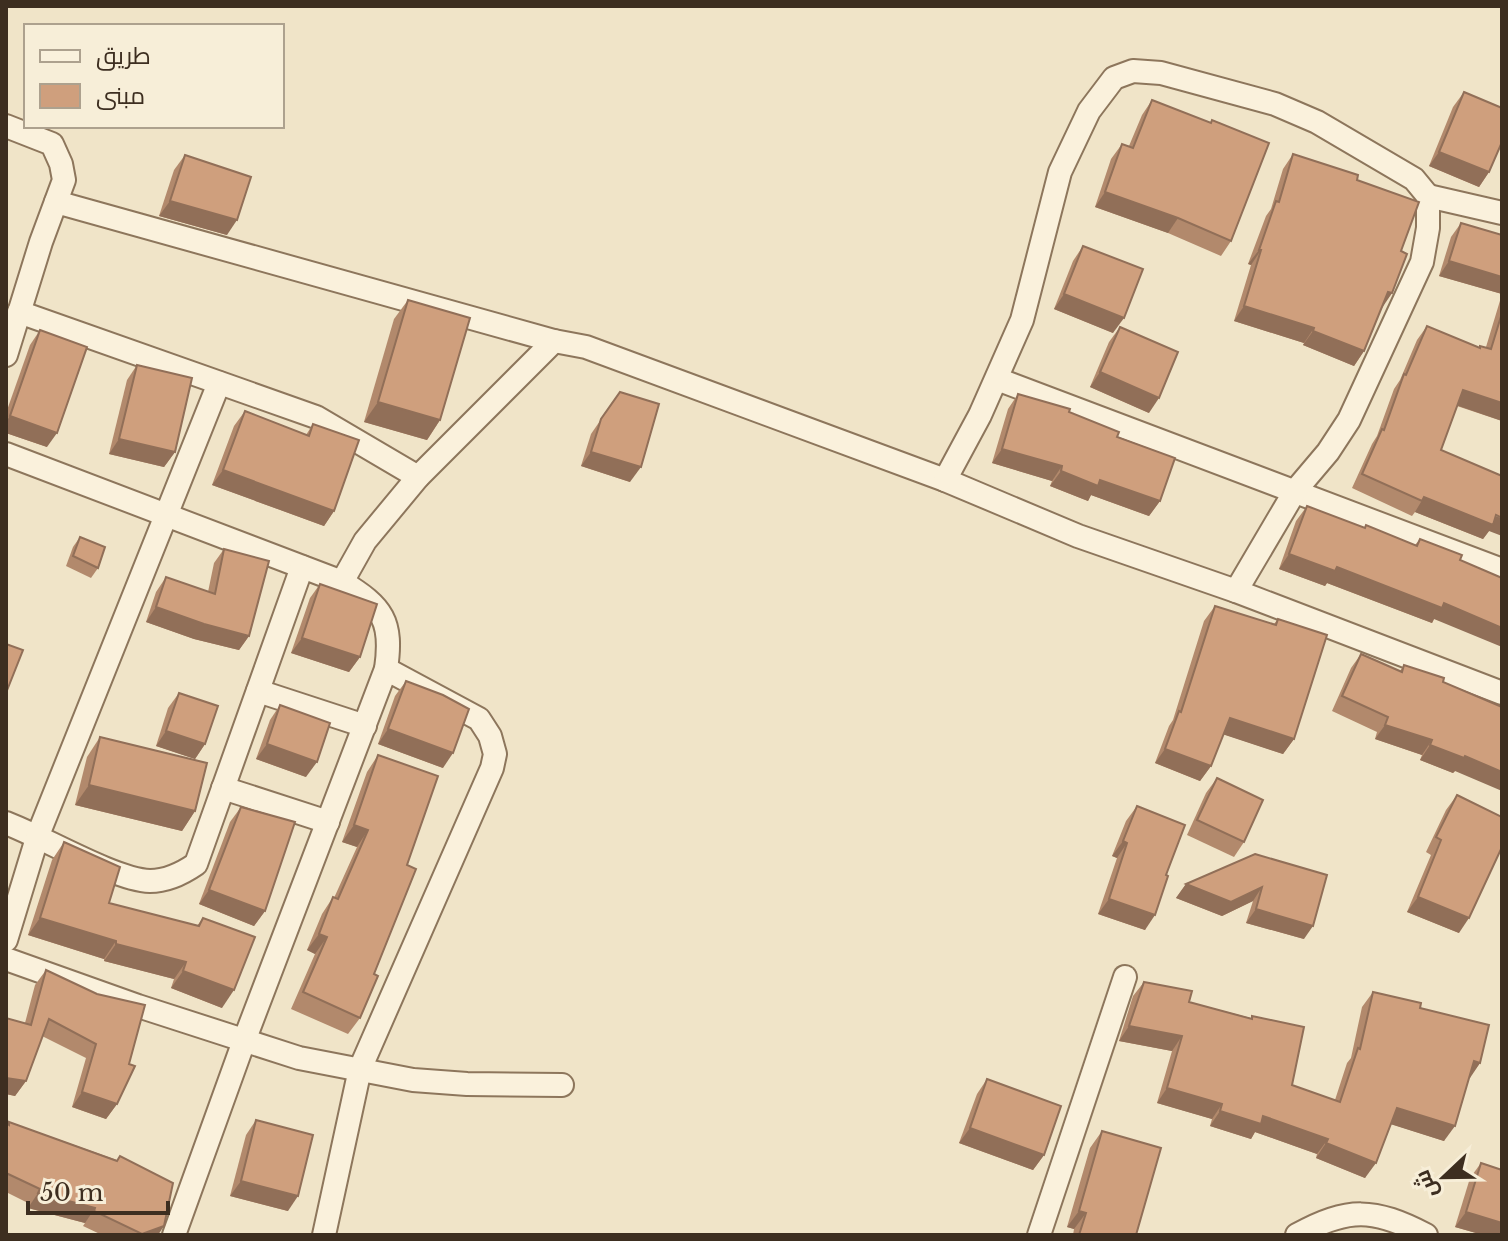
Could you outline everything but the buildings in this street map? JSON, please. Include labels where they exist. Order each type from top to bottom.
[{"type":"street","points":[[945,480],[997,379],[1022,320],[1060,172],[1089,111],[1114,78],[1133,71],[1161,73],[1275,104],[1317,122],[1414,179],[1428,196],[1502,213]]},
{"type":"street","points":[[6,126],[52,144],[64,180],[6,355]]},
{"type":"street","points":[[1236,591],[1295,491],[1328,452],[1349,420],[1422,262],[1428,228],[1428,196]]},
{"type":"street","points":[[56,202],[607,355],[945,480],[1078,536],[1236,591],[1502,693]]},
{"type":"street","points":[[19,312],[316,417],[418,477]]},
{"type":"street","points":[[342,582],[365,541],[418,477],[554,341]]},
{"type":"street","points":[[997,379],[1502,570]]},
{"type":"street","points":[[6,940],[38,835],[219,383]]},
{"type":"street","points":[[6,454],[342,582],[365,596],[381,614],[390,639],[386,669],[244,1041],[174,1235]]},
{"type":"street","points":[[6,823],[112,871],[148,881],[183,873],[196,864],[302,567]]},
{"type":"street","points":[[324,1235],[360,1069],[487,782],[495,754],[490,736],[479,719],[386,669]]},
{"type":"street","points":[[258,691],[365,726]]},
{"type":"street","points":[[223,788],[328,822]]},
{"type":"street","points":[[6,959],[299,1058],[413,1080],[562,1085]]},
{"type":"street","points":[[1039,1235],[1125,977]]},
{"type":"street","points":[[1297,1235],[1316,1225],[1351,1214],[1393,1218],[1426,1235]]}]
